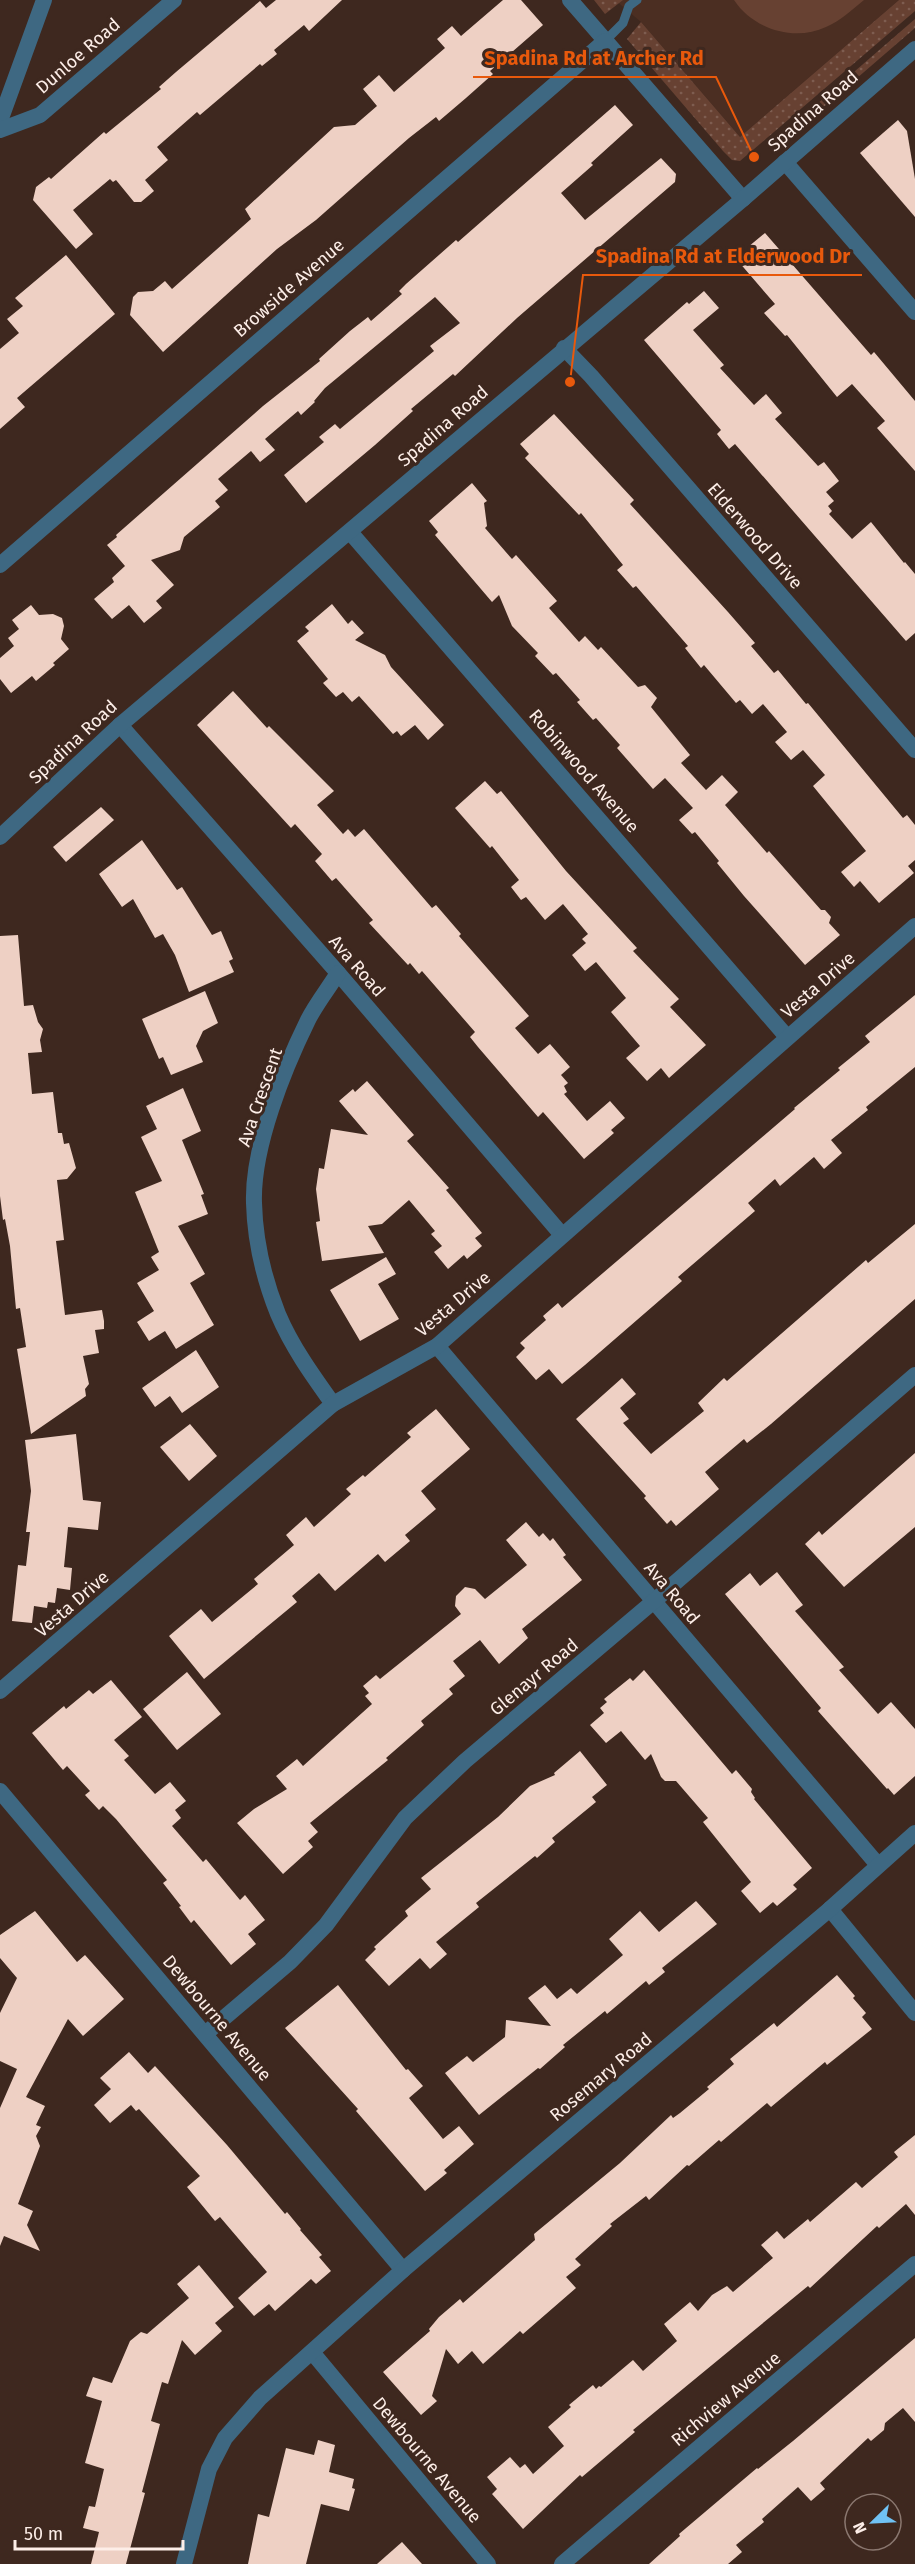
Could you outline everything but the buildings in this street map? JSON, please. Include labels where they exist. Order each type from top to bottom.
[{"type":"street","points":[[0,121],[44,0]]},
{"type":"street","name":"Dunloe Road","points":[[0,130],[40,115],[174,0]]},
{"type":"street","points":[[570,0],[743,198]]},
{"type":"street","name":"Browside Avenue","points":[[0,565],[605,41]]},
{"type":"street","name":"Spadina Road","points":[[0,837],[120,725],[743,198],[915,49]]},
{"type":"street","points":[[785,162],[915,312]]},
{"type":"street","name":"Elderwood Drive","points":[[564,348],[591,376],[915,750]]},
{"type":"street","name":"Robinwood Avenue","points":[[350,532],[787,1037]]},
{"type":"street","name":"Ava Road","points":[[120,725],[338,973],[562,1235]]},
{"type":"street","name":"Vesta Drive","points":[[0,1691],[333,1404],[437,1346],[915,926]]},
{"type":"street","name":"Ava Crescent","points":[[333,1404],[302,1360],[279,1316],[265,1279],[254,1201],[261,1144],[280,1085],[309,1018],[338,973]]},
{"type":"street","name":"Ava Road","points":[[437,1346],[878,1865]]},
{"type":"street","name":"Glenayr Road","points":[[205,2034],[290,1962],[326,1925],[405,1818],[465,1761],[915,1375]]},
{"type":"street","name":"Dewbourne Avenue","points":[[0,1791],[403,2270]]},
{"type":"street","name":"Rosemary Road","points":[[184,2564],[208,2469],[225,2439],[260,2398],[403,2270],[830,1909],[915,1833]]},
{"type":"street","points":[[830,1909],[915,2013]]},
{"type":"street","name":"Richview Avenue","points":[[562,2564],[915,2264]]},
{"type":"street","name":"Dewbourne Avenue","points":[[312,2352],[488,2564]]},
{"type":"lane","points":[[605,41],[623,23],[629,6],[637,0]]},
{"type":"shaded area","points":[[594,0],[623,0],[605,14]]},
{"type":"shaded area","points":[[615,0],[899,0],[740,137],[641,22]]},
{"type":"shaded area","points":[[734,0],[864,0],[831,25],[814,31],[788,33],[775,30],[752,19]]},
{"type":"shaded area","points":[[899,0],[915,0],[915,11],[740,161],[732,160],[723,151],[627,39],[641,22],[740,137]]},
{"type":"shaded area","points":[[915,19],[915,28],[776,148],[772,143]]},
{"type":"place","name":"Spadina Rd at Archer Rd","points":[[754,157]]},
{"type":"place","name":"Spadina Rd at Elderwood Dr","points":[[570,382]]}]
